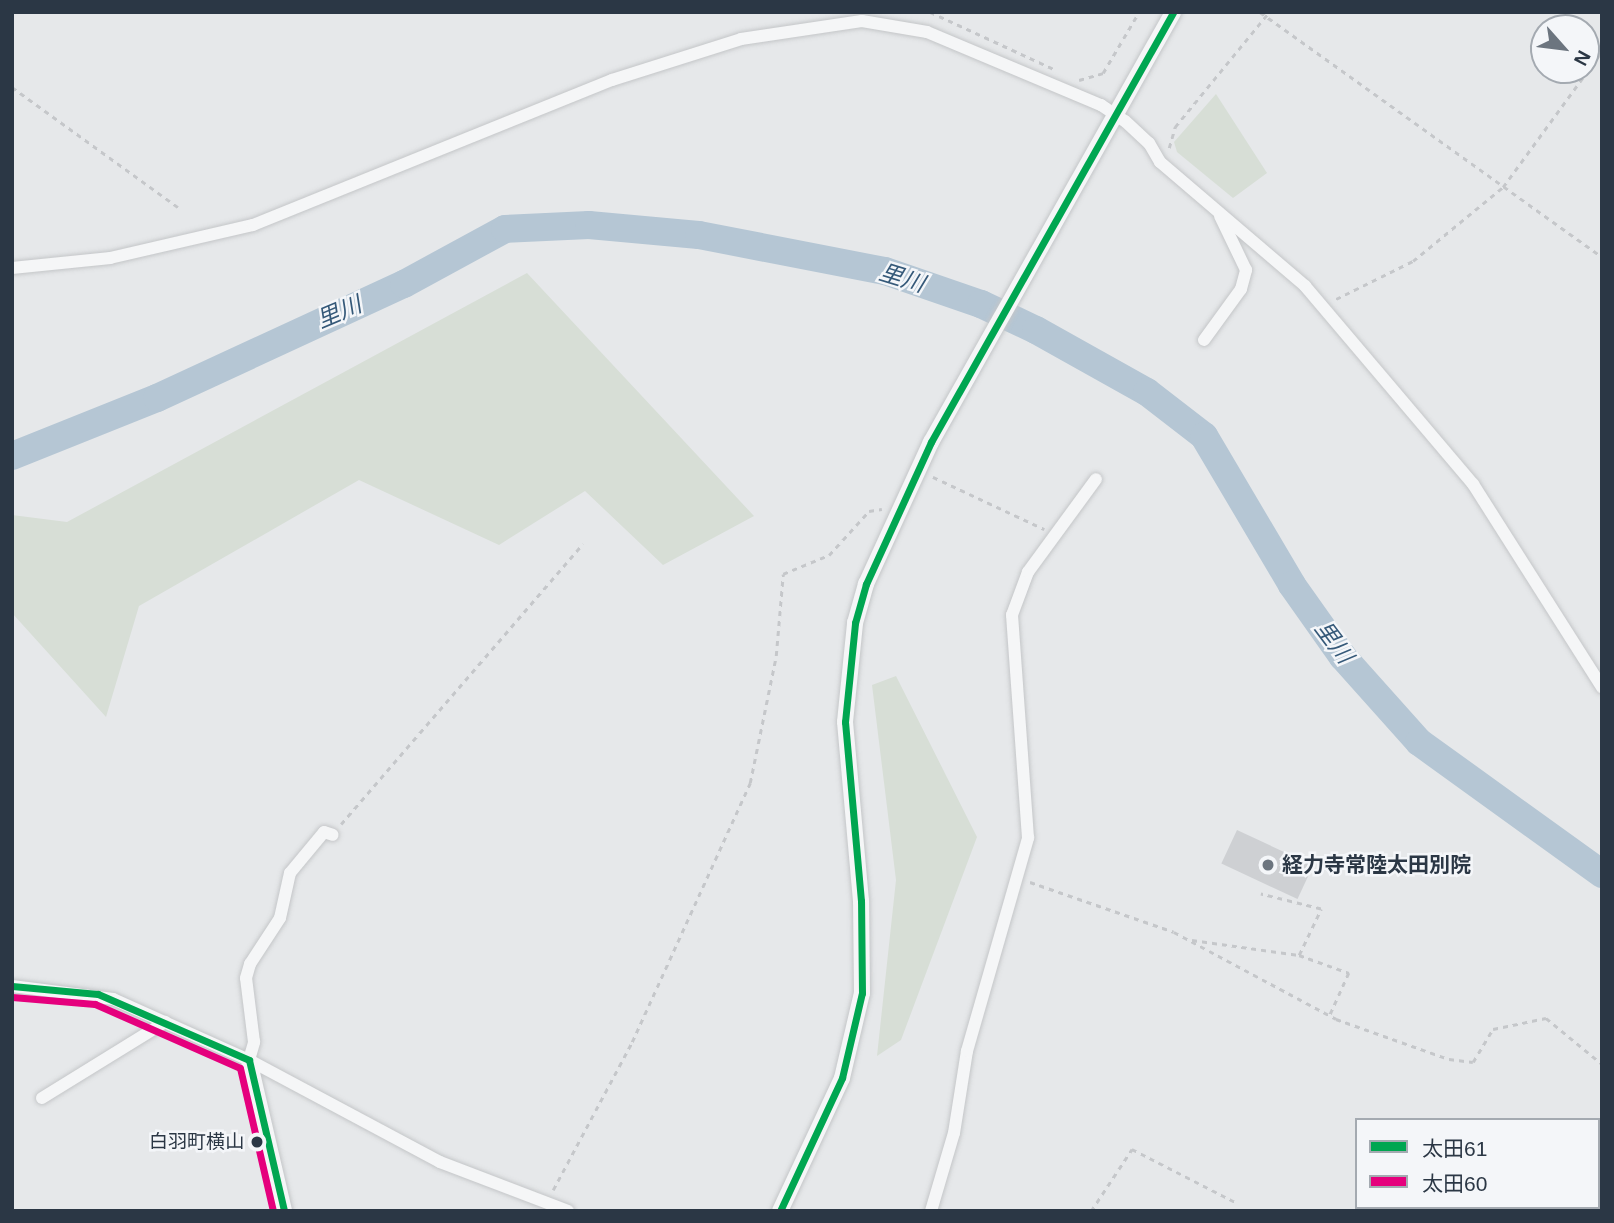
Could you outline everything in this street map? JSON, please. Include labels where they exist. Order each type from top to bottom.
[{"type":"street","points":[[780,1211],[842,1078],[863,993],[861,901],[845,722],[848,670],[866,584],[917,469],[1115,121],[1173,12]]},
{"type":"street","points":[[12,268],[110,258],[253,225],[664,61],[741,39],[835,23],[887,23],[927,32],[1101,105],[1115,121],[1305,286],[1473,484],[1602,687]]},
{"type":"street","points":[[1204,340],[1241,289],[1246,270],[1219,213]]},
{"type":"street","points":[[931,1211],[954,1133],[967,1051],[1028,838],[1012,615],[1028,572],[1096,479]]},
{"type":"street","points":[[284,1211],[249,1060],[250,964],[280,918],[290,873],[324,832],[333,835]]},
{"type":"street","points":[[12,986],[98,995],[165,1022],[249,1060],[409,1147],[568,1211]]},
{"type":"street","points":[[42,1098],[165,1022]]},
{"type":"path","points":[[930,12],[1066,75]]},
{"type":"path","points":[[1076,80],[1103,73],[1139,12]]},
{"type":"path","points":[[1260,12],[1602,257]]},
{"type":"path","points":[[1169,153],[1167,139],[1175,127],[1269,12]]},
{"type":"path","points":[[1305,286],[1336,299],[1413,261],[1503,187],[1602,51]]},
{"type":"path","points":[[12,87],[178,207]]},
{"type":"path","points":[[917,469],[1056,535]]},
{"type":"path","points":[[547,1203],[632,1042],[750,783],[776,656],[783,574],[828,555],[869,511],[882,509],[891,499]]},
{"type":"path","points":[[333,835],[436,708],[583,544]]},
{"type":"path","points":[[1017,877],[1188,940],[1330,1016],[1449,1059],[1473,1062],[1493,1029],[1546,1018],[1602,1064]]},
{"type":"path","points":[[1261,894],[1321,909],[1299,955]]},
{"type":"path","points":[[1188,940],[1299,955],[1349,973],[1330,1016]]},
{"type":"path","points":[[1091,1211],[1132,1149],[1235,1202]]},
{"type":"shaded area","points":[[1216,94],[1267,173],[1233,198],[1177,152],[1174,142]]},
{"type":"shaded area","points":[[527,273],[754,516],[663,565],[585,491],[499,545],[359,480],[139,606],[106,717],[12,613],[12,515],[67,522]]},
{"type":"shaded area","points":[[896,676],[977,837],[901,1040],[877,1056],[896,880],[872,685]]},
{"type":"building","name":"経力寺常陸太田別院","points":[[1237,830],[1313,865],[1297,899],[1221,864]]},
{"type":"waterway","name":"里川","points":[[12,456],[157,398],[404,284],[505,229],[589,225],[699,235],[885,271],[981,304],[1036,330],[1147,392],[1204,436],[1292,585],[1343,657],[1419,742],[1602,874]]},
{"type":"transit line","name":"太田61","points":[[780,1211],[842,1078],[862,993],[861,901],[845,722],[855,623],[866,584],[931,442],[1173,12]]},
{"type":"transit line","name":"太田61","points":[[12,986],[98,994],[249,1060],[284,1211]]},
{"type":"transit line","name":"太田60","points":[[12,997],[95,1004],[240,1068],[273,1211]]},
{"type":"place","name":"経力寺常陸太田別院","points":[[1268,865]]},
{"type":"place","name":"白羽町横山","points":[[257,1142]]}]
